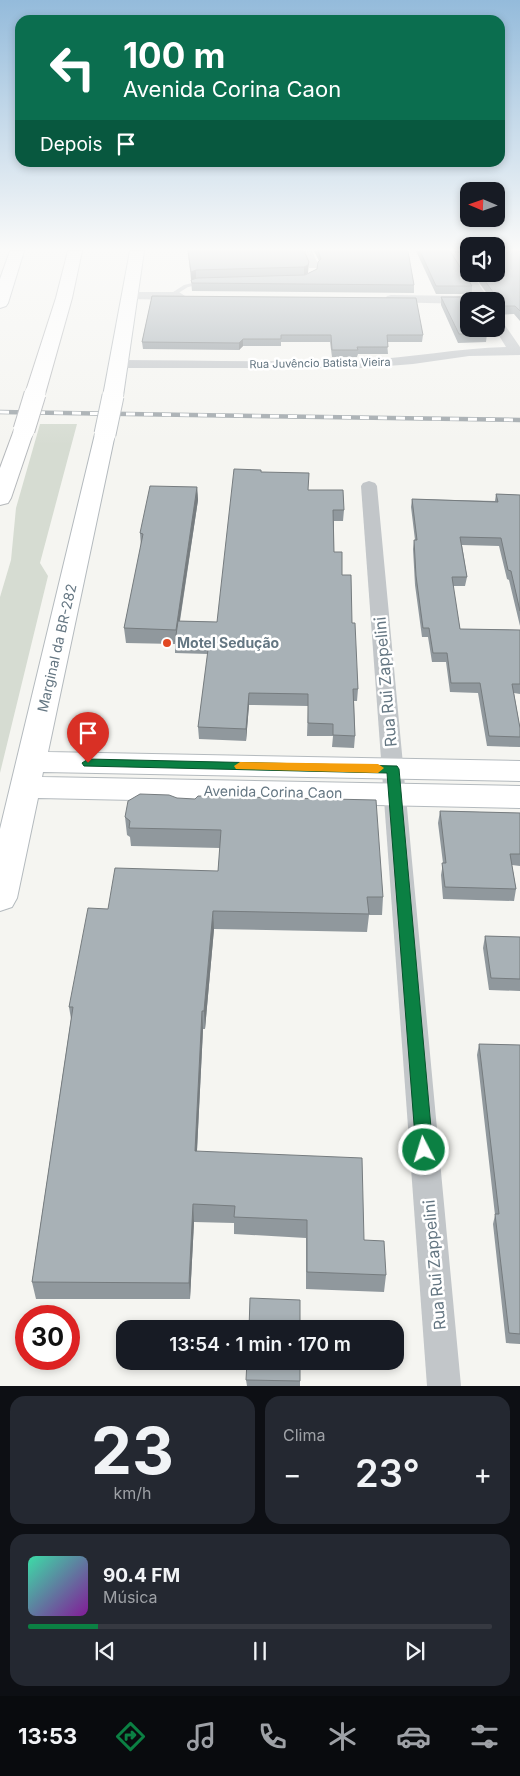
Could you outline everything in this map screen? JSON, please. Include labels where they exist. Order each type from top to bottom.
[{"type":"main road","points":[[0,498],[24,430],[59,316]]},
{"type":"main road","name":"Marginal da BR-282","points":[[0,898],[105,434],[128,316]]},
{"type":"main road","name":"Avenida Corina Caon","points":[[394,782],[520,771]]},
{"type":"main road","name":"Avenida Corina Caon","points":[[28,774],[394,782],[520,797]]},
{"type":"street","points":[[505,333],[518,351]]},
{"type":"street","name":"Rua Juvêncio Batista Vieira","points":[[119,364],[363,364],[412,360],[469,352],[518,351]]},
{"type":"street","name":"Rua Rui Zappelini","points":[[369,486],[444,1386]]},
{"type":"shaded area","points":[[40,424],[77,424],[40,563],[48,576],[0,773],[0,597],[11,560],[16,508]]},
{"type":"building","points":[[148,316],[419,316],[423,335],[387,335],[388,347],[357,347],[358,350],[332,350],[331,335],[281,335],[281,339],[243,339],[239,343],[142,342]]},
{"type":"building","points":[[450,316],[460,316],[459,334]]},
{"type":"building","points":[[234,469],[261,470],[261,472],[309,473],[308,490],[343,490],[344,510],[333,510],[334,552],[342,552],[342,575],[351,575],[352,623],[355,623],[358,689],[353,689],[355,736],[333,735],[333,724],[308,723],[308,694],[249,693],[246,729],[198,727],[209,642],[175,642],[178,621],[217,622]]},
{"type":"building","points":[[150,486],[197,487],[176,630],[124,628],[143,534],[140,533]]},
{"type":"building","points":[[496,494],[520,495],[520,611],[501,538],[460,537],[467,577],[452,577],[460,629],[520,630],[520,684],[512,684],[520,737],[489,736],[480,683],[451,683],[447,653],[433,653],[429,628],[423,628],[416,576],[414,540],[417,540],[412,499],[498,502]]},
{"type":"building","points":[[140,794],[169,795],[177,798],[195,799],[198,796],[376,800],[383,897],[367,897],[369,914],[213,911],[204,1011],[202,1011],[195,1151],[362,1158],[364,1240],[384,1241],[386,1275],[307,1272],[307,1220],[234,1217],[235,1206],[193,1204],[189,1283],[32,1282],[73,1007],[69,1007],[88,908],[108,909],[115,868],[218,871],[221,830],[129,828],[130,821],[125,817],[128,801]]},
{"type":"building","points":[[440,811],[520,813],[520,854],[510,854],[516,889],[445,887],[442,863],[446,863]]},
{"type":"building","points":[[485,936],[520,937],[520,979],[491,978]]},
{"type":"building","points":[[479,1044],[520,1045],[520,1334],[509,1333],[495,1214],[499,1214]]},
{"type":"building","points":[[250,1298],[300,1300],[300,1320],[249,1320]]},
{"type":"building","points":[[247,1370],[300,1370],[300,1381],[246,1380]]},
{"type":"railway","points":[[0,412],[520,420]]},
{"type":"slow traffic","points":[[240,766],[378,768]]},
{"type":"place","name":"Motel Sedução","points":[[167,643]]},
{"type":"route","points":[[88,763],[392,769],[424,1150]]}]
